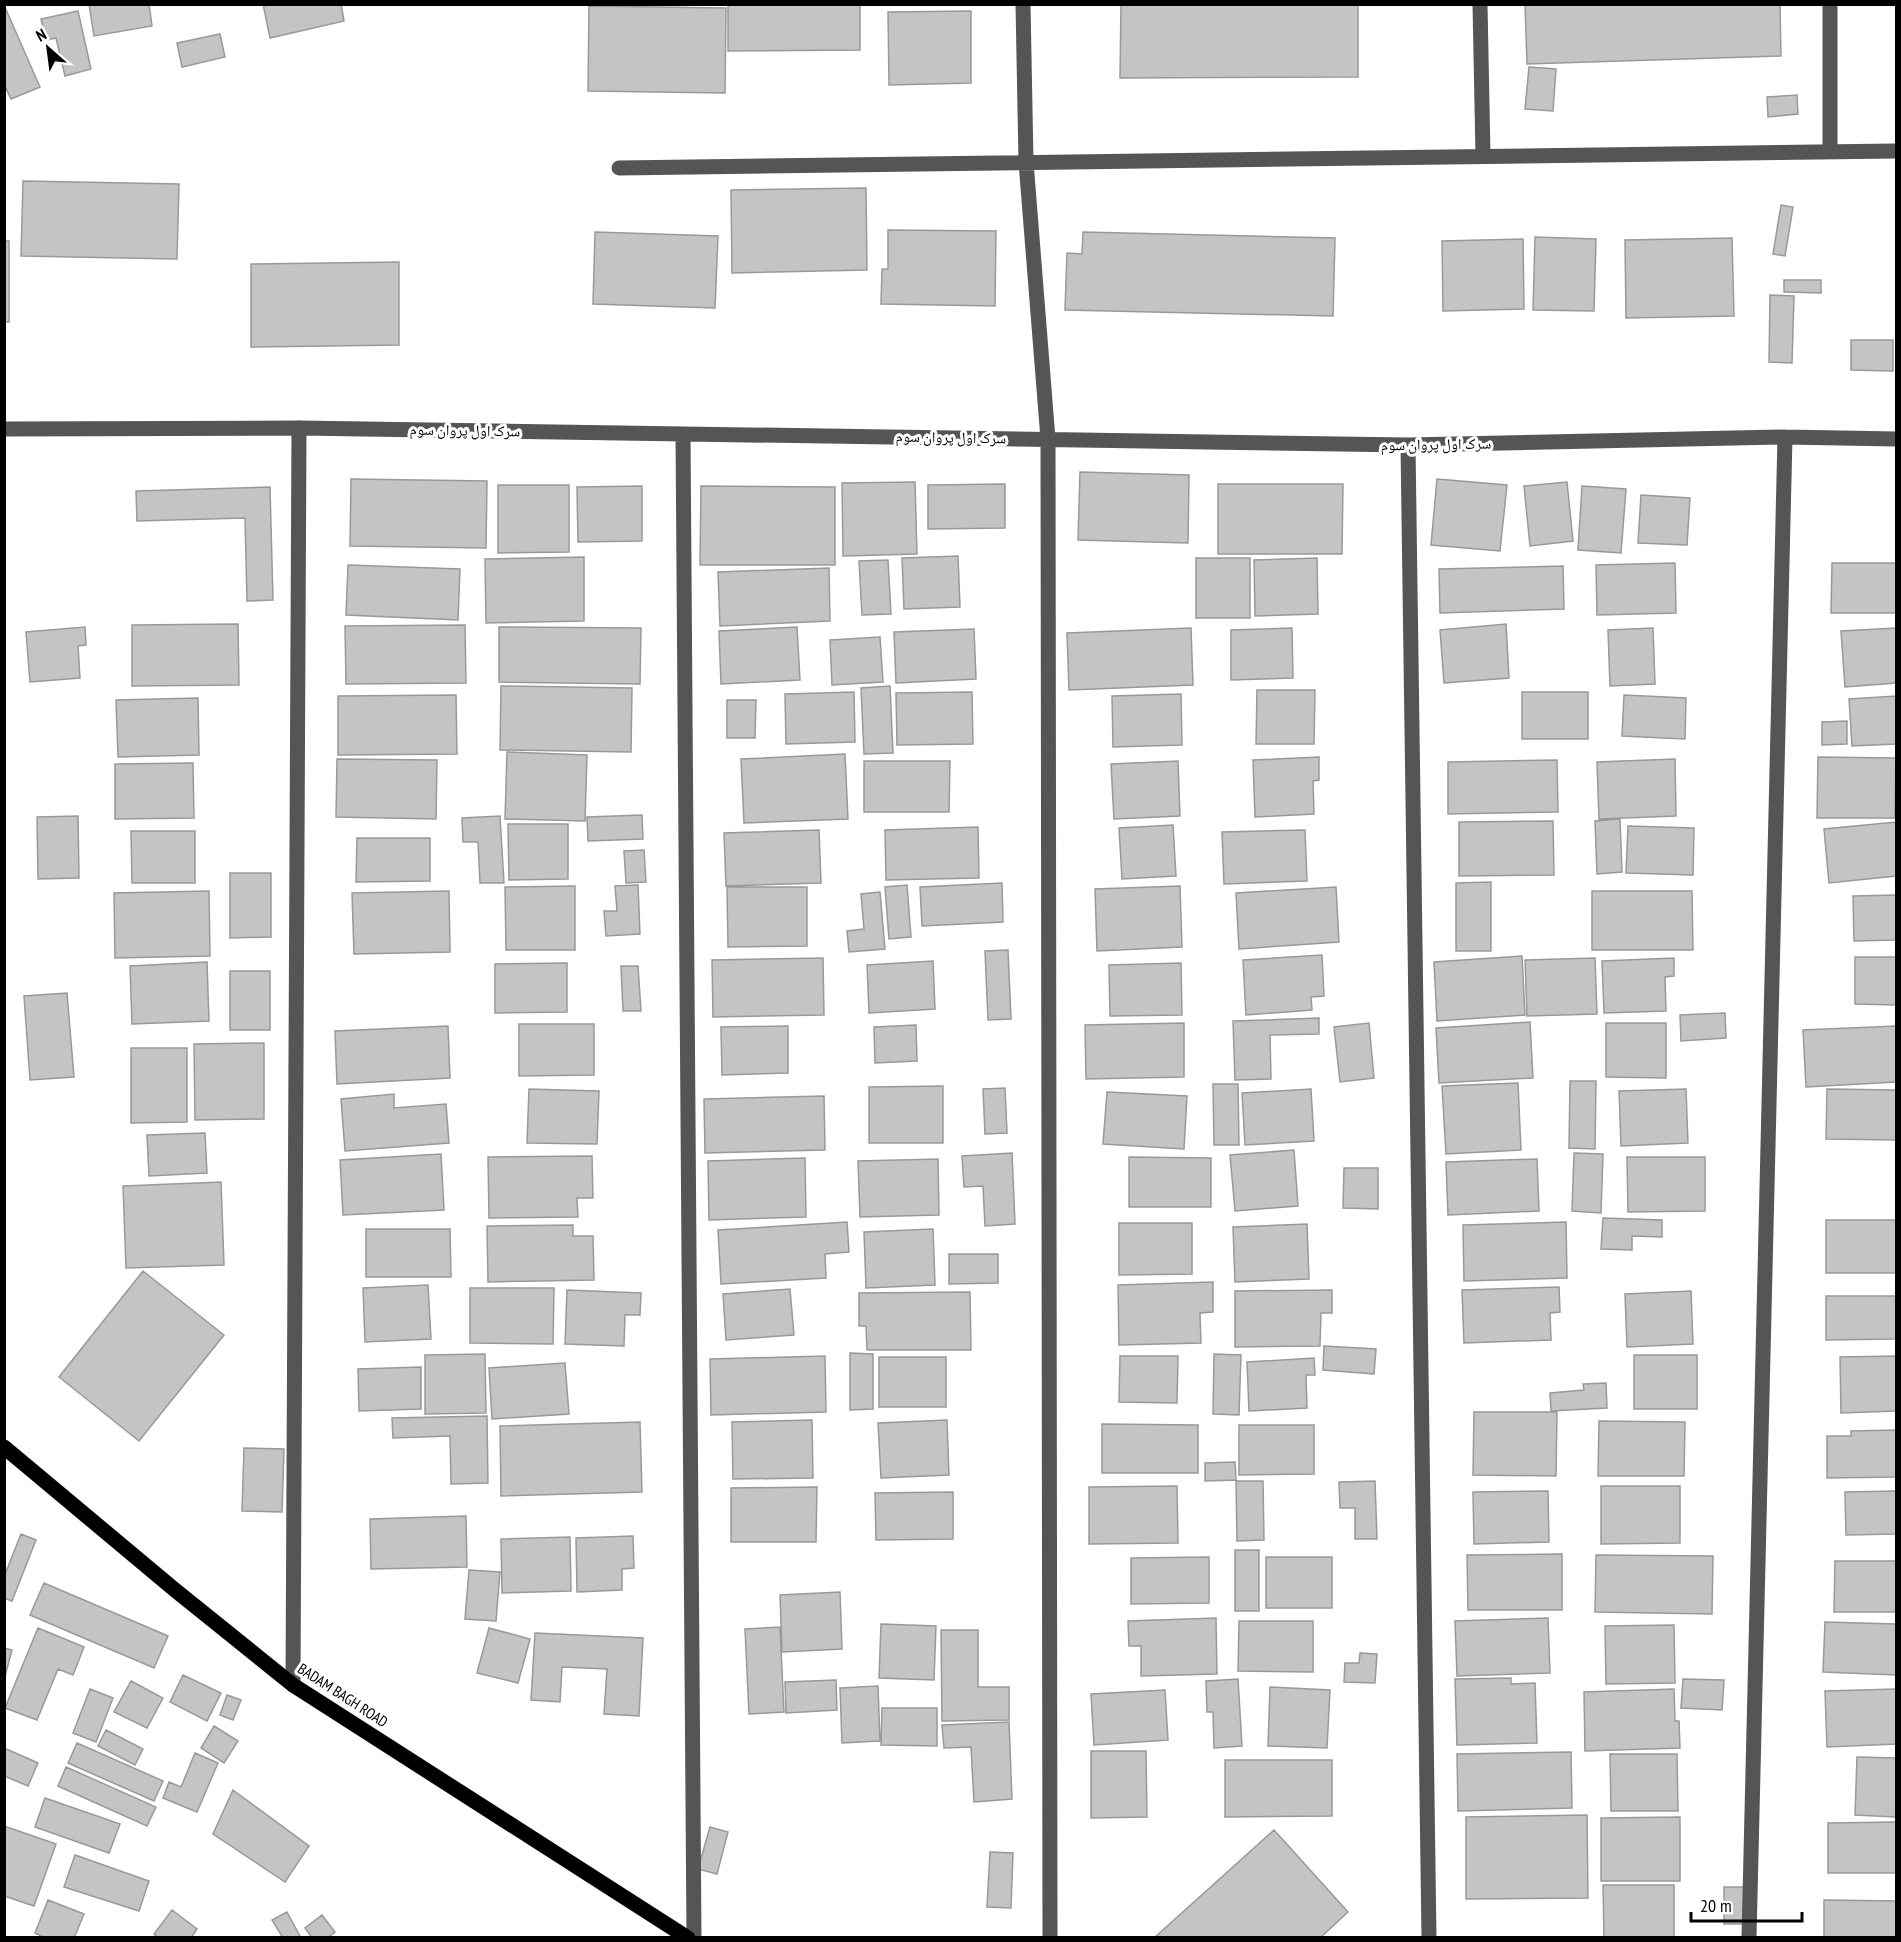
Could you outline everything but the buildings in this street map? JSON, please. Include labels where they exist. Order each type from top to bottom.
[{"type":"main road","name":"BADAM BAGH ROAD","points":[[4,1447],[293,1685],[688,1938]]},
{"type":"street","points":[[1023,4],[1026,162],[1048,439],[1050,1938]]},
{"type":"street","points":[[1480,4],[1483,156]]},
{"type":"street","points":[[1830,4],[1830,152]]},
{"type":"street","points":[[619,168],[1896,151]]},
{"type":"street","points":[[293,1685],[299,428]]},
{"type":"street","name":"سرک اول پروان سوم","points":[[4,429],[299,428],[1408,445],[1785,437],[1896,440]]},
{"type":"street","points":[[684,434],[694,1938]]},
{"type":"street","points":[[1749,1938],[1785,437]]},
{"type":"street","points":[[1408,445],[1429,1938]]}]
